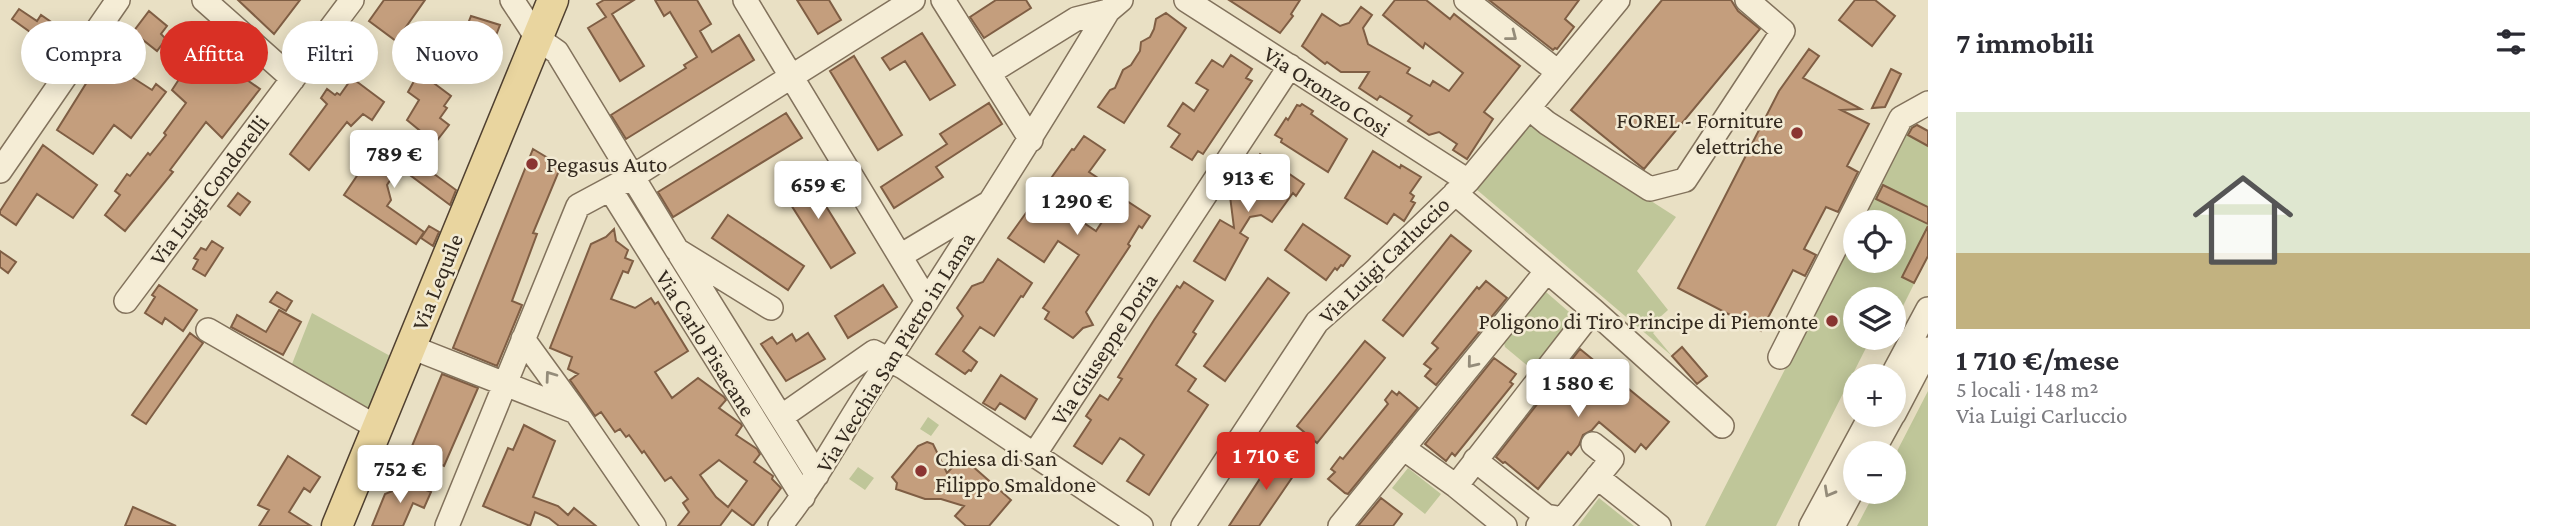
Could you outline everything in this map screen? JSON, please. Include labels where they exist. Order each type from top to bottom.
[{"type":"main road","name":"Via Lequile","points":[[337,526],[553,0]]},
{"type":"street","points":[[0,170],[118,0]]},
{"type":"street","points":[[204,0],[282,69]]},
{"type":"street","name":"Via Luigi Condorelli","points":[[336,21],[352,0]]},
{"type":"street","name":"Via Carlo Pisacane","points":[[512,0],[537,38],[557,52],[817,475]]},
{"type":"street","points":[[745,0],[927,301]]},
{"type":"street","points":[[447,526],[578,206],[632,177],[913,0]]},
{"type":"street","points":[[943,0],[1031,140]]},
{"type":"street","name":"Via Oronzo Cosi","points":[[1186,0],[1290,66],[1461,187],[1546,272],[1593,310],[1722,426]]},
{"type":"street","points":[[1466,0],[1558,72]]},
{"type":"street","name":"Via Luigi Carluccio","points":[[1183,526],[1317,322],[1375,271],[1461,187],[1618,0]]},
{"type":"street","points":[[1528,108],[1650,189],[1685,180],[1783,31],[1747,0]]},
{"type":"street","points":[[989,73],[1076,19],[1114,6]]},
{"type":"street","name":"Via Vecchia San Pietro in Lama","points":[[780,526],[803,498],[1114,6]]},
{"type":"street","name":"Via Giuseppe Doria","points":[[1034,456],[1290,66]]},
{"type":"street","name":"Via Luigi Condorelli","points":[[126,300],[289,84]]},
{"type":"street","points":[[1780,357],[1901,118],[1928,103]]},
{"type":"street","name":"Via Carlo Pisacane","points":[[610,189],[803,498]]},
{"type":"street","points":[[900,256],[991,202]]},
{"type":"street","name":"Via Carlo Pisacane","points":[[677,250],[771,308]]},
{"type":"street","points":[[1340,526],[1546,272]]},
{"type":"street","points":[[1898,364],[1928,309]]},
{"type":"street","points":[[1456,486],[1593,310]]},
{"type":"street","points":[[208,330],[378,428]]},
{"type":"street","points":[[523,339],[654,526]]},
{"type":"street","points":[[411,347],[576,412]]},
{"type":"street","points":[[1906,390],[1928,349]]},
{"type":"street","points":[[781,417],[874,352],[890,359],[1141,526]]},
{"type":"street","points":[[1811,526],[1865,427]]},
{"type":"street","points":[[1475,460],[1542,521],[1563,519],[1612,459],[1593,444]]},
{"type":"street","points":[[1404,448],[1505,526]]},
{"type":"street","points":[[1597,477],[1659,526]]},
{"type":"street","points":[[1833,526],[1845,504]]},
{"type":"green space","name":"Poligono di Tiro Principe di Piemonte","points":[[1911,122],[1928,131],[1928,256],[1906,300],[1906,287],[1843,287],[1843,350],[1865,350],[1858,364],[1843,364],[1843,393],[1776,526],[1705,526],[1843,256],[1843,273],[1906,273],[1906,210],[1866,210]]},
{"type":"green space","points":[[1531,124],[1676,217],[1637,271],[1668,310],[1659,318],[1664,324],[1653,333],[1672,356],[1476,189]]},
{"type":"green space","points":[[1546,292],[1576,318],[1534,371],[1505,347],[1504,343]]},
{"type":"green space","points":[[312,313],[392,357],[370,409],[292,364]]},
{"type":"green space","points":[[1928,391],[1928,526],[1857,526],[1869,504],[1906,504],[1906,441],[1902,441]]},
{"type":"green space","points":[[928,417],[939,425],[931,436],[920,429]]},
{"type":"green space","points":[[858,467],[874,478],[865,490],[849,479]]},
{"type":"green space","points":[[1408,468],[1441,494],[1425,514],[1392,488]]},
{"type":"green space","points":[[1599,498],[1634,526],[1578,526]]},
{"type":"building","points":[[238,0],[300,0],[274,34],[268,28],[268,21],[260,21]]},
{"type":"building","points":[[384,0],[425,0],[410,21],[392,21],[392,38],[378,28],[378,21],[369,21]]},
{"type":"building","points":[[604,0],[634,0],[612,14],[644,66],[620,81],[588,28],[606,17],[597,4]]},
{"type":"building","points":[[655,0],[697,0],[711,24],[700,31],[712,52],[739,35],[754,60],[626,139],[611,115],[686,68],[684,65],[697,57],[670,12],[664,16]]},
{"type":"building","points":[[797,0],[829,0],[841,20],[818,34]]},
{"type":"building","points":[[996,0],[1026,0],[1031,8],[984,38],[970,17]]},
{"type":"building","points":[[1229,0],[1300,0],[1291,14],[1293,16],[1280,33]]},
{"type":"building","points":[[1395,0],[1426,0],[1450,19],[1454,14],[1520,66],[1484,112],[1493,119],[1467,159],[1453,150],[1457,144],[1439,132],[1429,135],[1408,121],[1412,116],[1380,96],[1377,100],[1359,88],[1369,72],[1341,72],[1327,62],[1325,64],[1302,46],[1322,14],[1340,26],[1349,23],[1361,7],[1372,15],[1363,28],[1368,44],[1410,68],[1407,73],[1430,86],[1433,81],[1449,91],[1463,73],[1425,43],[1423,48],[1383,15]]},
{"type":"building","points":[[1489,0],[1579,0],[1565,19],[1574,27],[1557,49],[1553,50]]},
{"type":"building","points":[[1662,0],[1731,0],[1738,11],[1760,29],[1644,169],[1571,110]]},
{"type":"building","points":[[1855,0],[1875,0],[1895,16],[1872,46],[1839,20]]},
{"type":"building","points":[[19,9],[37,21],[21,21],[21,25],[12,19]]},
{"type":"building","points":[[149,11],[161,21],[160,47],[157,51],[146,42],[146,21],[141,21]]},
{"type":"building","points":[[1166,13],[1186,28],[1124,123],[1098,107],[1110,90],[1115,88],[1123,70],[1131,65],[1140,51],[1141,42],[1150,37],[1156,19]]},
{"type":"building","points":[[41,15],[50,21],[37,21]]},
{"type":"building","points":[[471,16],[487,21],[469,21]]},
{"type":"building","points":[[922,33],[955,85],[930,100],[905,61],[890,70],[882,58]]},
{"type":"building","points":[[1809,49],[1819,56],[1803,78],[1861,109],[1841,110],[1869,124],[1847,166],[1858,172],[1838,212],[1826,207],[1804,249],[1816,255],[1805,276],[1793,270],[1761,331],[1678,288],[1779,91]]},
{"type":"building","points":[[1231,55],[1252,69],[1246,78],[1252,81],[1203,154],[1198,151],[1192,160],[1171,147],[1180,134],[1168,126],[1183,103],[1194,111],[1208,90],[1196,83],[1212,60],[1223,67]]},
{"type":"building","points":[[854,56],[902,135],[878,150],[830,71]]},
{"type":"building","points":[[1891,69],[1901,74],[1885,107],[1872,108]]},
{"type":"building","points":[[86,84],[143,84],[152,90],[156,84],[166,92],[131,138],[114,125],[93,154],[57,130]]},
{"type":"building","points":[[176,84],[253,84],[260,89],[222,138],[206,122],[170,170],[173,172],[125,231],[105,215],[120,195],[115,191],[127,174],[130,176],[148,153],[150,155],[186,103],[172,90]]},
{"type":"building","points":[[348,84],[360,84],[384,102],[372,120],[363,114],[351,126],[347,122],[309,170],[290,154],[327,104],[321,98],[327,89],[340,95]]},
{"type":"building","points":[[412,84],[435,84],[451,96],[440,118],[449,125],[435,143],[407,120],[419,100],[408,92]]},
{"type":"building","points":[[989,103],[1002,124],[936,167],[943,177],[894,208],[881,187],[947,144],[940,134]]},
{"type":"building","points":[[1302,104],[1313,111],[1311,114],[1347,139],[1328,172],[1281,142],[1282,139],[1275,135],[1297,105]]},
{"type":"building","points":[[786,113],[802,138],[673,217],[658,192]]},
{"type":"building","points":[[1917,125],[1928,131],[1928,146],[1908,135]]},
{"type":"building","points":[[1084,136],[1105,150],[1089,172],[1098,178],[1075,217],[1096,231],[1119,196],[1150,216],[1142,228],[1139,226],[1128,244],[1130,246],[1086,312],[1093,325],[1083,328],[1073,338],[1045,319],[1049,312],[1043,308],[1079,255],[1058,241],[1044,262],[1008,238]]},
{"type":"building","points":[[43,145],[97,185],[73,218],[37,194],[16,225],[0,214],[0,211]]},
{"type":"building","points":[[396,146],[456,190],[450,205],[399,167],[387,185],[391,200],[387,206],[424,232],[416,244],[344,195],[367,161],[380,167]]},
{"type":"building","points":[[533,149],[561,166],[533,233],[537,234],[512,301],[522,305],[497,366],[453,348]]},
{"type":"building","points":[[1373,151],[1421,177],[1410,193],[1414,196],[1411,201],[1415,203],[1404,221],[1394,214],[1387,224],[1345,198]]},
{"type":"building","points":[[1260,154],[1304,184],[1296,196],[1293,193],[1272,222],[1261,215],[1250,217],[1240,233],[1248,238],[1225,280],[1194,261],[1220,220],[1234,228],[1230,196],[1241,187],[1255,167],[1252,165]]},
{"type":"building","points":[[806,174],[855,253],[831,268],[781,189]]},
{"type":"building","points":[[1883,185],[1928,207],[1928,224],[1906,213],[1906,210],[1899,210],[1876,199]]},
{"type":"building","points":[[238,193],[250,202],[240,215],[228,206]]},
{"type":"building","points":[[728,215],[804,266],[788,290],[712,238]]},
{"type":"building","points":[[1303,224],[1350,256],[1343,266],[1337,270],[1335,268],[1326,280],[1285,250]]},
{"type":"building","points":[[429,226],[439,232],[433,246],[421,238]]},
{"type":"building","points":[[1928,226],[1928,256],[1914,283],[1902,277]]},
{"type":"building","points":[[614,229],[616,241],[628,250],[625,258],[633,261],[628,273],[623,271],[611,299],[635,308],[651,298],[655,304],[658,302],[688,351],[655,372],[672,398],[698,378],[724,397],[726,400],[719,408],[741,424],[736,435],[757,449],[760,454],[754,462],[773,476],[772,479],[781,488],[753,526],[732,510],[720,526],[678,526],[689,512],[683,503],[688,499],[671,477],[665,481],[629,435],[626,437],[620,429],[615,432],[601,412],[595,416],[570,380],[578,374],[568,369],[572,357],[550,348],[591,244],[606,237]],"holes":[[[719,460],[747,481],[728,507],[716,497],[700,475]]]},
{"type":"building","points":[[1451,235],[1471,251],[1403,336],[1383,320]]},
{"type":"building","points":[[212,241],[223,248],[205,276],[193,269],[198,260],[194,258],[201,248],[206,250]]},
{"type":"building","points":[[0,251],[16,262],[8,273],[0,267]]},
{"type":"building","points":[[998,259],[1032,283],[994,336],[980,327],[963,351],[977,362],[971,371],[965,374],[936,354],[963,316],[957,308],[972,286],[983,282]]},
{"type":"building","points":[[1268,278],[1289,293],[1225,381],[1204,366]]},
{"type":"building","points":[[1486,281],[1507,298],[1436,385],[1425,376],[1431,369],[1424,364],[1438,348],[1432,343],[1477,287],[1479,289]]},
{"type":"building","points":[[1184,282],[1213,301],[1176,365],[1196,379],[1188,391],[1208,405],[1149,495],[1127,481],[1144,455],[1124,440],[1120,438],[1102,464],[1074,446],[1091,420],[1086,416],[1100,395],[1108,400],[1122,379],[1118,377],[1154,320],[1177,286],[1180,288]]},
{"type":"building","points":[[159,285],[197,310],[183,331],[165,318],[162,324],[145,313]]},
{"type":"building","points":[[883,285],[897,307],[848,338],[835,316]]},
{"type":"building","points":[[277,292],[292,301],[286,311],[270,302]]},
{"type":"building","points":[[279,310],[301,322],[283,355],[231,327],[237,315],[266,332]]},
{"type":"building","points":[[190,333],[203,343],[146,424],[132,415]]},
{"type":"building","points":[[808,333],[825,359],[786,381],[761,344],[772,337],[777,344],[792,334],[796,341]]},
{"type":"building","points":[[1365,341],[1385,358],[1317,443],[1297,426]]},
{"type":"building","points":[[1682,347],[1707,376],[1697,384],[1672,356]]},
{"type":"building","points":[[1580,349],[1669,422],[1646,449],[1641,444],[1635,452],[1599,422],[1583,435],[1571,455],[1568,452],[1538,489],[1496,457]]},
{"type":"building","points":[[1494,358],[1516,374],[1510,382],[1513,384],[1455,456],[1452,453],[1446,461],[1425,444]]},
{"type":"building","points":[[442,374],[478,388],[444,466],[420,456],[417,463],[407,458]]},
{"type":"building","points":[[1001,375],[1037,399],[1025,419],[1000,403],[995,410],[983,403]]},
{"type":"building","points":[[1392,391],[1397,395],[1399,392],[1418,408],[1348,494],[1345,493],[1328,479],[1335,472],[1331,469],[1340,457],[1343,459],[1388,404],[1385,400]]},
{"type":"building","points":[[524,425],[555,441],[533,497],[558,506],[568,515],[574,508],[596,526],[559,526],[535,512],[530,526],[483,506],[508,448],[513,450]]},
{"type":"building","points":[[927,442],[933,444],[947,473],[962,457],[1011,500],[989,526],[966,526],[955,516],[964,506],[941,499],[925,499],[896,489],[897,483],[892,477],[918,446]]},
{"type":"building","points":[[1278,451],[1300,466],[1259,526],[1229,526]]},
{"type":"building","points":[[288,456],[320,477],[310,492],[304,488],[289,512],[311,526],[259,526],[269,510],[258,505]]},
{"type":"building","points":[[407,482],[431,492],[424,508],[413,503],[403,526],[372,526],[385,494],[397,489],[403,492]]},
{"type":"building","points":[[1381,498],[1402,514],[1393,526],[1358,526]]},
{"type":"building","points":[[133,507],[176,526],[125,526]]},
{"type":"place","name":"FOREL - Forniture elettriche","points":[[1797,133]]},
{"type":"place","name":"Pegasus Auto","points":[[532,164]]},
{"type":"place","name":"Poligono di Tiro Principe di Piemonte","points":[[1832,321]]},
{"type":"place","name":"Chiesa di San Filippo Smaldone","points":[[921,471]]}]
